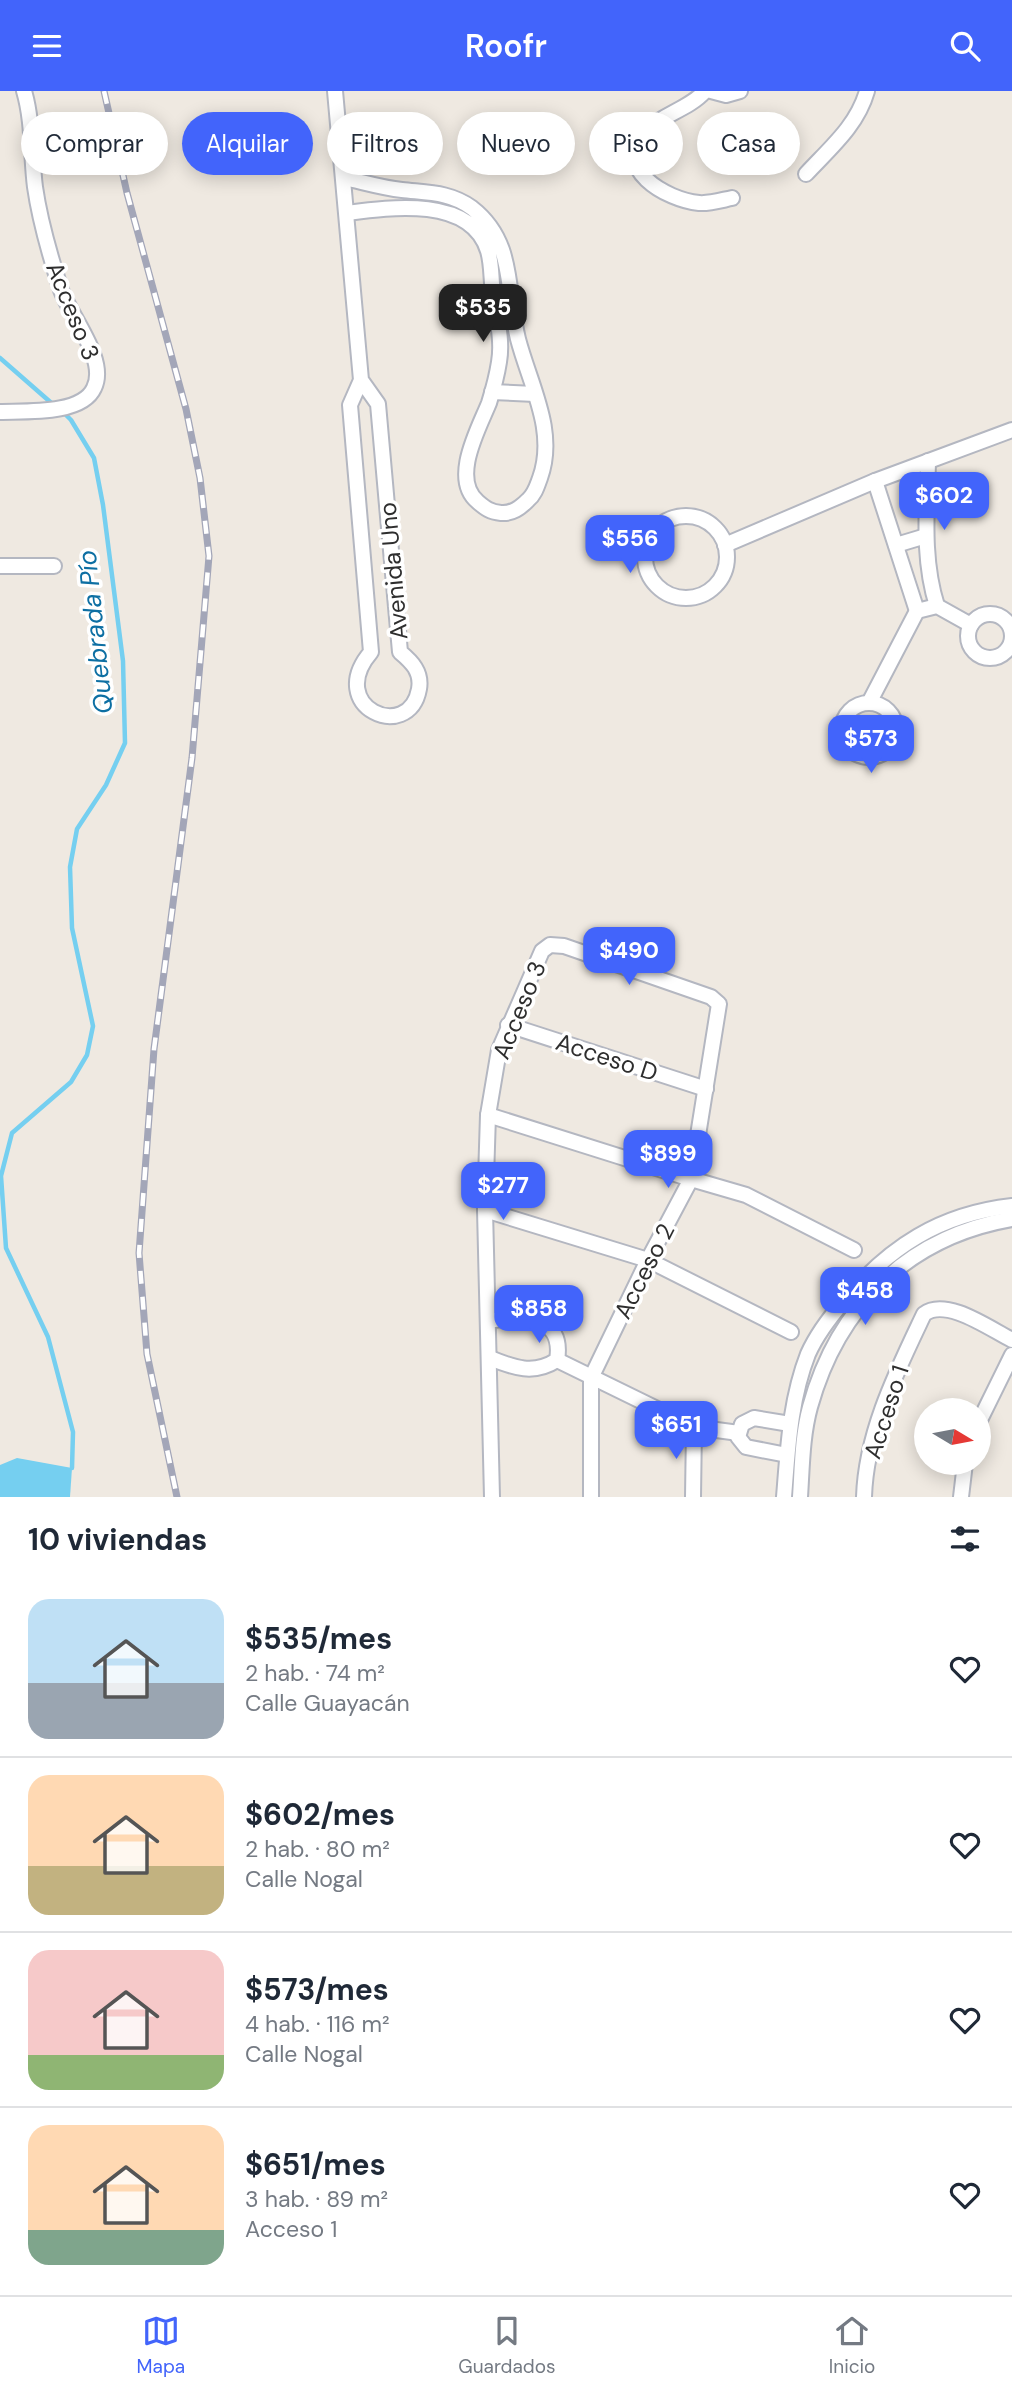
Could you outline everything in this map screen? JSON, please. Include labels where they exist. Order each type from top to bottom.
[{"type":"street","name":"Acceso 3","points":[[0,412],[51,411],[76,404],[88,397],[95,387],[98,372],[94,357],[62,293],[45,237],[24,91]]},
{"type":"street","name":"Avenida Uno","points":[[335,91],[361,380],[351,405],[371,652],[360,665],[358,696],[375,715],[387,717],[410,709],[416,700],[419,674],[411,661],[400,652],[378,404],[361,380]]},
{"type":"street","points":[[705,91],[695,102],[647,130],[637,144],[636,162],[644,179],[660,191],[701,204],[732,198]]},
{"type":"street","points":[[711,91],[726,95],[740,91]]},
{"type":"street","points":[[806,174],[851,126],[862,108],[867,91]]},
{"type":"street","points":[[344,178],[400,190],[450,195],[473,209],[490,228],[505,253],[517,335],[541,411],[547,443],[544,467],[534,495],[519,509],[504,514],[489,511],[473,498],[466,482],[469,456],[492,392],[499,361],[500,344],[489,252],[481,235],[459,217],[428,209],[397,206],[347,213]]},
{"type":"street","points":[[428,209],[430,192]]},
{"type":"street","points":[[493,293],[511,291]]},
{"type":"street","points":[[492,392],[535,394]]},
{"type":"street","points":[[725,544],[875,481],[1012,430]]},
{"type":"street","points":[[928,461],[926,536],[931,587],[937,606]]},
{"type":"street","points":[[869,703],[917,611],[875,481]]},
{"type":"street","points":[[689,516],[703,520],[718,532],[725,544],[727,559],[721,579],[699,597],[682,599],[668,594],[656,586],[648,575],[646,549],[652,534],[661,524],[675,517],[689,516]]},
{"type":"street","points":[[895,545],[926,536]]},
{"type":"street","points":[[0,566],[54,566]]},
{"type":"street","points":[[917,611],[937,606],[971,625]]},
{"type":"street","name":"Acceso 3","points":[[492,1497],[485,1210],[488,1115],[499,1049],[542,951],[550,945],[564,946],[711,997],[719,1004]]},
{"type":"street","name":"Acceso 2","points":[[591,1497],[591,1378],[691,1179],[719,1004]]},
{"type":"street","name":"Acceso D","points":[[508,1025],[706,1089]]},
{"type":"street","points":[[488,1115],[746,1195],[854,1250]]},
{"type":"street","points":[[784,1497],[790,1425],[809,1353],[827,1321],[880,1261],[904,1243],[964,1215],[1012,1206]]},
{"type":"street","points":[[485,1210],[648,1260],[791,1332]]},
{"type":"street","points":[[800,1497],[809,1409],[822,1369],[850,1318],[883,1280],[905,1261],[955,1234],[984,1224],[1012,1219]]},
{"type":"street","name":"Acceso 1","points":[[864,1497],[870,1454],[896,1374],[925,1314],[932,1308],[947,1308],[1012,1341]]},
{"type":"street","points":[[489,1321],[520,1317],[546,1324],[555,1337],[559,1350],[557,1360],[545,1368],[531,1370],[490,1358]]},
{"type":"street","points":[[991,1398],[1012,1355]]},
{"type":"street","points":[[557,1360],[694,1427],[739,1433]]},
{"type":"street","points":[[787,1455],[746,1447],[741,1443],[739,1433],[742,1424],[754,1418],[790,1425]]},
{"type":"street","points":[[693,1497],[694,1427]]},
{"type":"street","points":[[961,1497],[964,1475]]},
{"type":"water","points":[[17,1458],[72,1468],[70,1497],[0,1497],[0,1465]]},
{"type":"waterway","name":"Quebrada Pío","points":[[0,358],[56,407]]},
{"type":"waterway","name":"Quebrada Pío","points":[[63,412],[71,420],[94,458],[103,505],[123,661],[125,743],[106,785],[77,829],[70,867],[72,928],[93,1026],[87,1055],[71,1082],[12,1133],[1,1176],[6,1248],[48,1337],[73,1432],[72,1468]]},
{"type":"railway","points":[[104,91],[127,193],[186,409],[200,478],[209,556],[192,758],[154,1049],[139,1253],[147,1354],[177,1497]]}]
